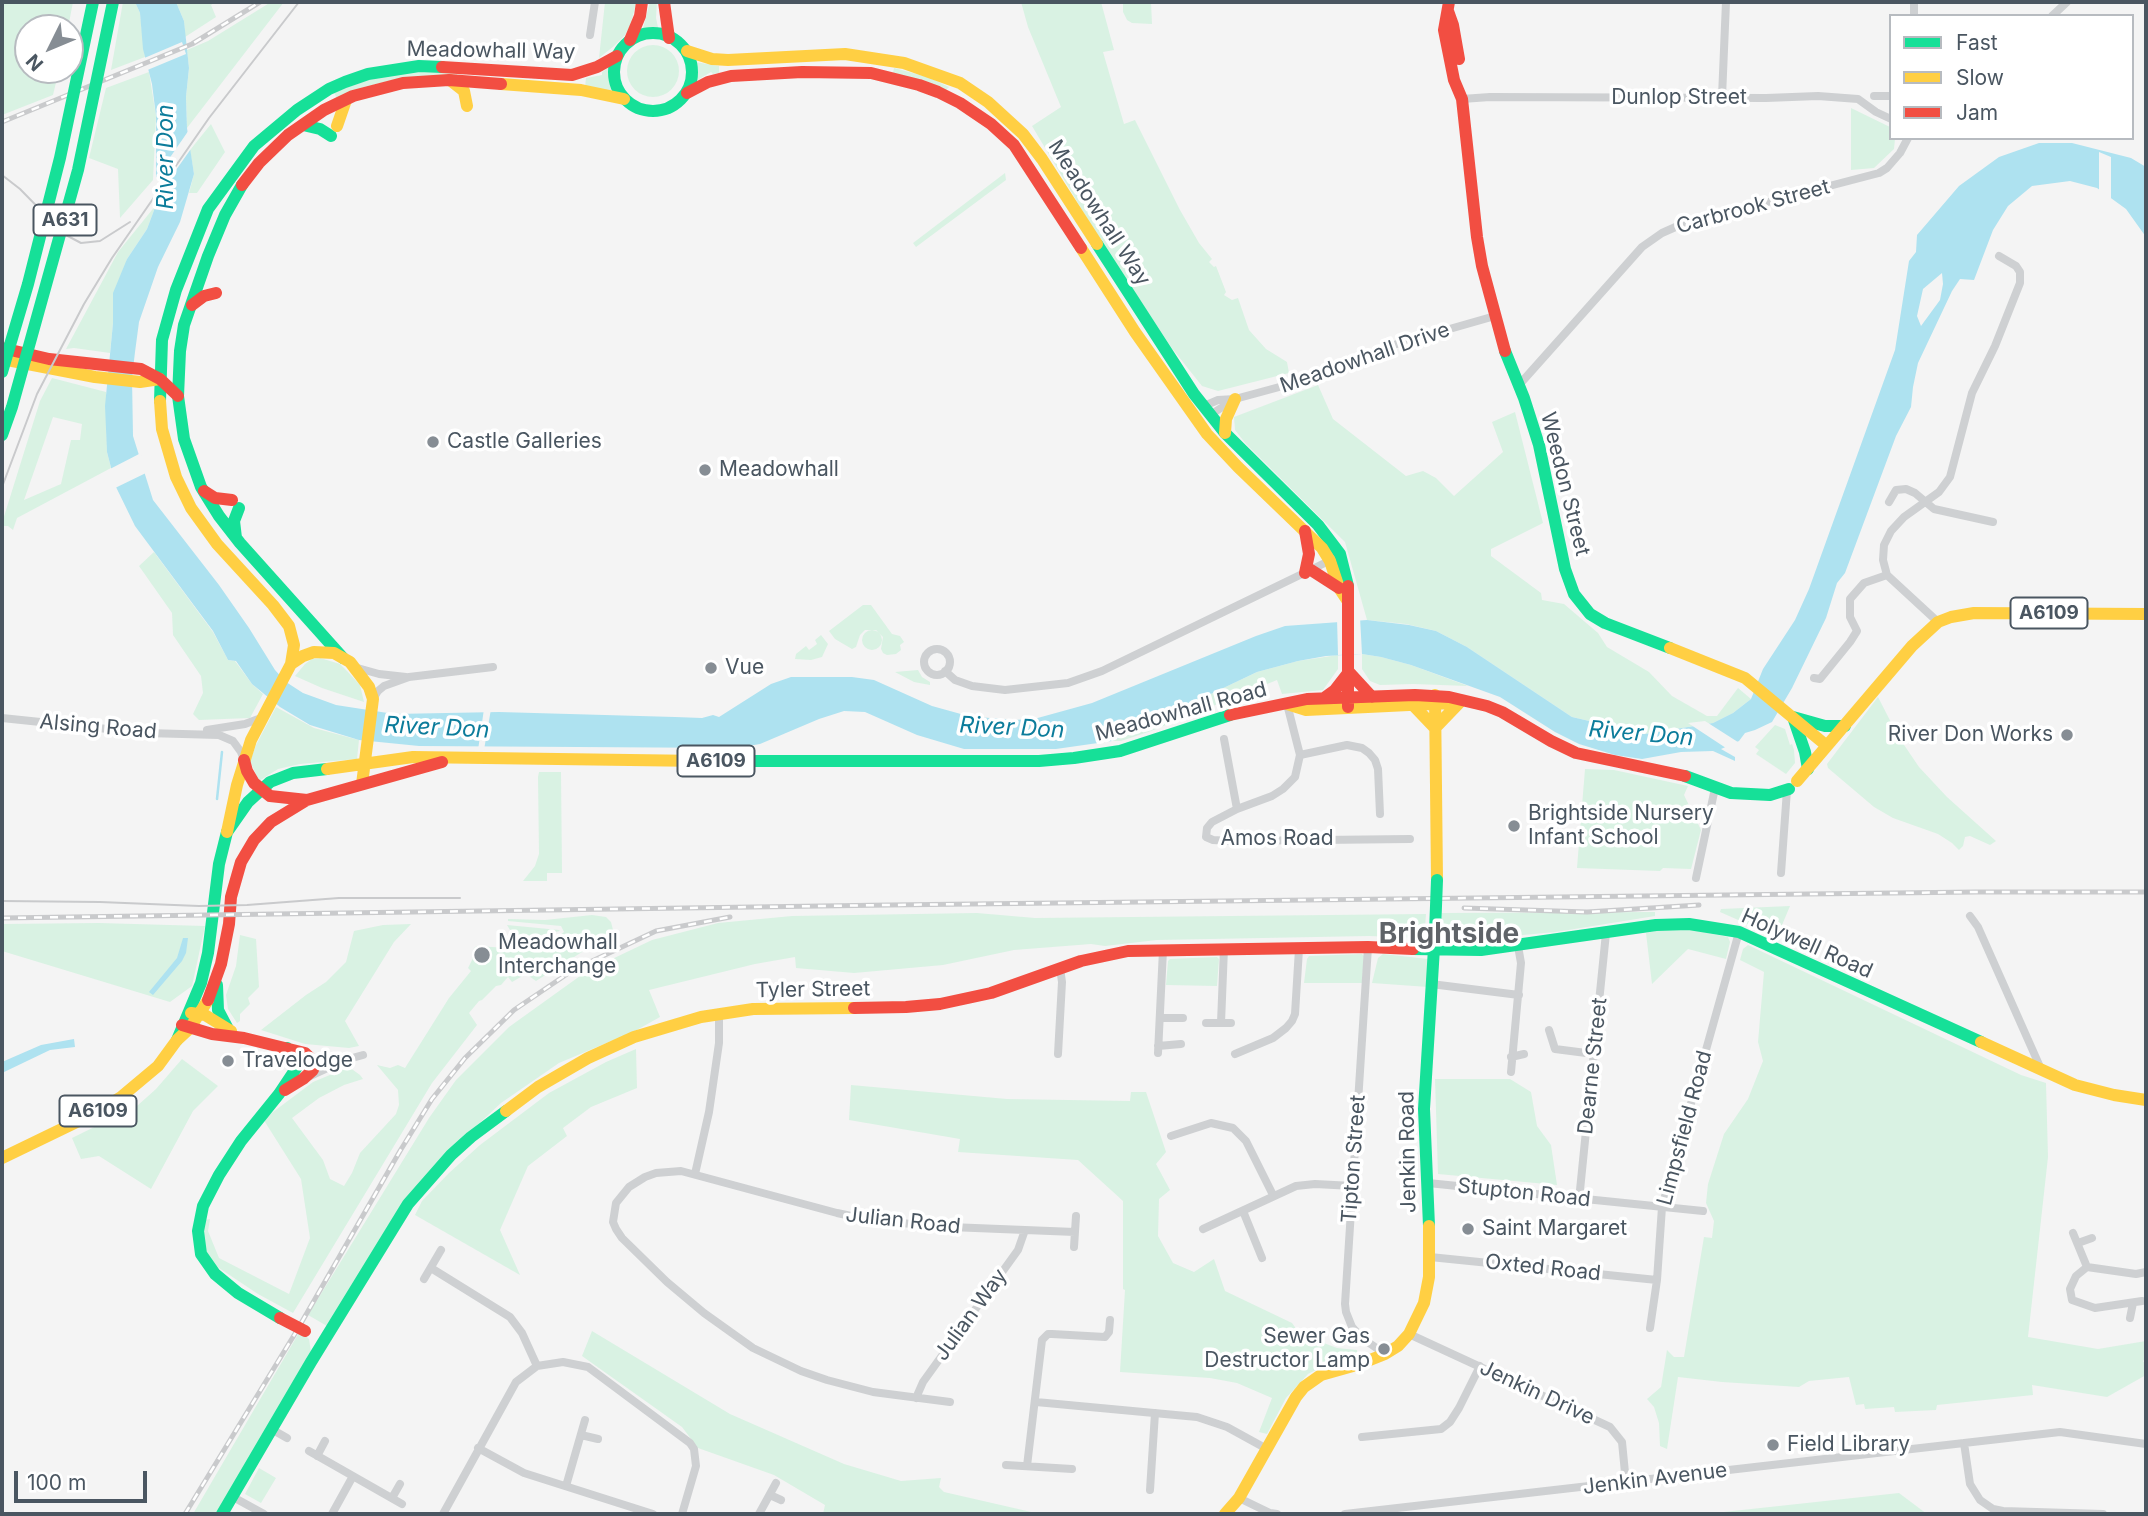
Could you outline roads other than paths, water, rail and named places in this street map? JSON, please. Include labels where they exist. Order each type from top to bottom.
[{"type":"main road","name":"A631","points":[[2,350],[26,271],[91,2]]},
{"type":"main road","points":[[2,372],[60,158],[91,2]]},
{"type":"main road","name":"A631","points":[[2,435],[78,170],[111,2]]},
{"type":"main road","points":[[2,418],[40,292],[73,167],[111,2]]},
{"type":"main road","points":[[630,40],[647,34],[669,38],[688,51],[693,72],[687,93],[677,103],[660,111],[643,110],[624,99],[614,79],[617,56],[630,40],[640,16],[642,2]]},
{"type":"main road","points":[[664,2],[669,38]]},
{"type":"main road","name":"Weedon Street","points":[[1449,6],[1444,30],[1454,80],[1461,95],[1477,237],[1501,341],[1539,446],[1569,583],[1582,606],[1590,614],[1605,623],[1745,678],[1827,746]]},
{"type":"main road","name":"Meadowhall Way","points":[[688,51],[723,60],[860,55],[904,63],[960,83],[1007,118],[1042,159],[1207,411],[1225,433],[1318,525],[1348,585],[1348,703]]},
{"type":"main road","points":[[858,72],[860,55]]},
{"type":"main road","name":"Meadowhall Way","points":[[291,664],[294,645],[289,626],[206,531],[191,508],[176,477],[162,429],[162,340],[190,252],[214,200],[245,156],[283,121],[345,82],[379,72],[419,66],[572,75],[597,67],[617,56]]},
{"type":"main road","points":[[790,58],[820,64],[830,72]]},
{"type":"main road","points":[[477,68],[477,83]]},
{"type":"main road","name":"Meadowhall Way","points":[[687,93],[708,82],[732,76],[858,72],[919,85],[960,103],[991,124],[1024,158],[1142,341],[1207,434],[1238,467],[1335,558],[1339,589],[1347,600]]},
{"type":"main road","points":[[449,80],[464,91],[467,106]]},
{"type":"main road","name":"Meadowhall Way","points":[[373,699],[369,687],[349,662],[236,539],[203,491],[188,451],[178,396],[180,351],[190,306],[220,225],[243,184],[266,155],[288,135],[322,111],[389,86],[449,80],[581,90],[624,99]]},
{"type":"main road","points":[[313,100],[322,111]]},
{"type":"main road","points":[[303,125],[334,131],[346,100]]},
{"type":"main road","points":[[1024,158],[1042,159]]},
{"type":"main road","points":[[173,302],[185,283],[200,277],[192,266],[190,252]]},
{"type":"main road","points":[[1098,273],[1111,266]]},
{"type":"main road","points":[[190,306],[204,296],[216,293]]},
{"type":"main road","points":[[2,350],[97,370]]},
{"type":"main road","points":[[160,379],[180,351]]},
{"type":"main road","points":[[137,375],[160,356]]},
{"type":"main road","points":[[2,359],[160,379],[178,396]]},
{"type":"main road","points":[[137,375],[160,406]]},
{"type":"main road","points":[[1225,433],[1226,419],[1235,399]]},
{"type":"main road","points":[[1196,418],[1207,411]]},
{"type":"main road","points":[[167,449],[176,447],[188,451]]},
{"type":"main road","points":[[203,491],[215,498],[236,504],[236,539]]},
{"type":"main road","points":[[191,508],[200,514],[219,516],[216,523],[217,532],[227,556]]},
{"type":"main road","points":[[1305,531],[1309,554],[1308,571],[1339,589]]},
{"type":"main road","name":"A6109","points":[[1791,787],[1912,646],[1938,622],[1973,613],[2146,614]]},
{"type":"main road","points":[[260,790],[247,771],[244,760],[261,718],[291,664],[303,656],[324,651],[334,653],[349,662]]},
{"type":"main road","points":[[1324,698],[1335,690],[1349,668],[1359,685],[1373,696]]},
{"type":"main road","name":"Meadowhall Road","points":[[1287,704],[1306,710],[1373,696],[1465,702],[1502,712],[1550,741],[1576,753],[1682,775],[1731,793],[1755,796],[1777,794],[1791,787]]},
{"type":"main road","points":[[362,784],[373,699]]},
{"type":"main road","name":"Meadowhall Road","points":[[227,832],[260,790],[293,773],[413,757],[1039,761],[1120,751],[1232,714],[1307,699],[1413,705],[1435,700]]},
{"type":"main road","name":"Jenkin Road","points":[[1225,1514],[1239,1498],[1296,1397],[1321,1375],[1360,1364],[1398,1346],[1409,1334],[1427,1292],[1430,1257],[1424,1109],[1437,880],[1435,700]]},
{"type":"main road","points":[[1413,705],[1435,728],[1465,702]]},
{"type":"main road","points":[[1789,714],[1825,726],[1845,726]]},
{"type":"main road","points":[[1789,714],[1805,752],[1808,769]]},
{"type":"main road","name":"Meadowhall Road","points":[[194,1013],[208,1000],[218,974],[228,933],[231,897],[241,862],[254,840],[271,822],[307,800],[455,758]]},
{"type":"main road","name":"Meadowhall Road","points":[[2,1158],[111,1104],[147,1077],[186,1027],[194,1013],[208,953],[215,887],[231,807],[244,760]]},
{"type":"main road","name":"Meadowhall Road","points":[[260,790],[274,798],[307,800]]},
{"type":"main road","name":"Holywell Road","points":[[1434,950],[1481,950],[1518,946],[1656,925],[1681,923],[1713,926],[1740,932],[2042,1071],[2093,1090],[2146,1100]]},
{"type":"main road","name":"Tyler Street","points":[[222,1514],[408,1204],[433,1173],[471,1137],[538,1087],[610,1046],[683,1021],[753,1009],[940,1004],[991,993],[1105,955],[1224,948],[1368,947],[1434,950]]},
{"type":"main road","points":[[218,974],[218,1010],[228,1030]]},
{"type":"main road","points":[[194,1013],[244,1038]]},
{"type":"main road","points":[[186,1027],[244,1038],[304,1055],[313,1070],[297,1078],[279,1094],[241,1140],[204,1206],[198,1231],[201,1254],[215,1274],[238,1293],[323,1342]]},
{"type":"main road","points":[[297,1078],[297,1067],[304,1055]]},
{"type":"street","points":[[590,35],[595,2]]},
{"type":"street","points":[[1721,97],[1726,2]]},
{"type":"street","name":"Dunlop Street","points":[[1461,95],[1818,96],[1858,99],[1889,118]]},
{"type":"street","points":[[1874,96],[1889,96]]},
{"type":"street","name":"Carbrook Street","points":[[1519,385],[1642,247],[1662,233],[1679,225],[1879,173],[1887,168],[1908,140]]},
{"type":"street","points":[[1938,622],[1887,575],[1883,560],[1884,545],[1891,531],[1904,517],[1939,492],[1950,477],[1972,393],[1995,346],[2020,283],[2020,272],[2016,266],[1999,256]]},
{"type":"street","name":"Meadowhall Drive","points":[[1207,411],[1218,400],[1235,399],[1283,386],[1390,346],[1494,316]]},
{"type":"street","points":[[1889,502],[1896,490],[1906,489],[1934,509],[1993,522]]},
{"type":"street","points":[[945,671],[955,680],[972,686],[1005,690],[1068,683],[1102,671],[1335,558]]},
{"type":"street","points":[[1814,678],[1820,679],[1857,631],[1850,617],[1850,599],[1864,583],[1887,575]]},
{"type":"street","points":[[349,662],[379,674],[409,677],[493,667]]},
{"type":"street","points":[[373,699],[384,686],[409,677]]},
{"type":"street","points":[[1287,704],[1300,755],[1347,745],[1362,748],[1375,760],[1378,769],[1380,814]]},
{"type":"street","name":"Alsing Road","points":[[2,718],[146,733],[225,736],[238,746],[244,760]]},
{"type":"street","name":"Alsing Road","points":[[194,733],[245,724],[261,718]]},
{"type":"street","points":[[1224,739],[1237,809]]},
{"type":"street","name":"Amos Road","points":[[1300,755],[1298,771],[1290,784],[1272,796],[1212,822],[1207,828],[1206,838],[1230,841],[1410,839]]},
{"type":"street","points":[[1782,873],[1791,787]]},
{"type":"street","points":[[1696,878],[1715,788]]},
{"type":"street","points":[[1970,916],[1978,927],[2042,1071]]},
{"type":"street","name":"Limpsfield Road","points":[[1650,1328],[1657,1280],[1662,1207],[1740,932]]},
{"type":"street","name":"Dearne Street","points":[[1579,1200],[1606,933]]},
{"type":"street","points":[[1511,1072],[1521,963],[1518,946]]},
{"type":"street","name":"Tipton Street","points":[[1368,947],[1346,1312],[1352,1327],[1362,1338],[1385,1354]]},
{"type":"street","points":[[1221,1023],[1224,948]]},
{"type":"street","points":[[1235,1054],[1273,1038],[1286,1028],[1295,1014],[1298,949]]},
{"type":"street","points":[[1163,950],[1158,1049],[1181,1044]]},
{"type":"street","points":[[1058,1054],[1062,982],[1060,968]]},
{"type":"street","points":[[1431,984],[1519,995]]},
{"type":"street","points":[[695,1174],[709,1112],[719,1043],[719,1014]]},
{"type":"street","points":[[1160,1018],[1183,1018]]},
{"type":"street","points":[[1206,1023],[1231,1023]]},
{"type":"street","points":[[1549,1030],[1554,1048],[1594,1054]]},
{"type":"street","points":[[1546,1054],[1554,1048]]},
{"type":"street","points":[[1511,1058],[1524,1054]]},
{"type":"street","points":[[304,1055],[345,1060]]},
{"type":"street","points":[[297,1078],[363,1055]]},
{"type":"street","points":[[1171,1136],[1211,1123],[1233,1128],[1246,1141],[1273,1195]]},
{"type":"street","name":"Julian Road","points":[[950,1402],[873,1391],[827,1380],[789,1366],[734,1337],[676,1289],[615,1229],[613,1212],[616,1203],[629,1187],[645,1177],[656,1173],[681,1171],[875,1221],[1075,1232]]},
{"type":"street","name":"Stupton Road","points":[[1428,1183],[1703,1211]]},
{"type":"street","points":[[1203,1229],[1273,1195],[1305,1184],[1353,1186]]},
{"type":"street","points":[[1243,1210],[1262,1258]]},
{"type":"street","points":[[1074,1247],[1076,1216]]},
{"type":"street","name":"Julian Way","points":[[916,1398],[923,1382],[1018,1250],[1025,1230]]},
{"type":"street","points":[[2073,1233],[2087,1267]]},
{"type":"street","points":[[2078,1243],[2092,1238]]},
{"type":"street","points":[[424,1279],[441,1250]]},
{"type":"street","name":"Oxted Road","points":[[1430,1257],[1657,1280]]},
{"type":"street","points":[[2130,1318],[2138,1302],[2095,1308],[2083,1306],[2072,1300],[2070,1289],[2076,1276],[2087,1267],[2136,1274],[2146,1272]]},
{"type":"street","points":[[431,1268],[510,1317],[522,1334],[537,1366]]},
{"type":"street","points":[[1027,1465],[1042,1340],[1052,1334],[1105,1337],[1109,1332],[1110,1320]]},
{"type":"street","name":"Jenkin Drive","points":[[1409,1334],[1610,1427],[1622,1442],[1626,1483]]},
{"type":"street","points":[[443,1514],[516,1381],[537,1366],[563,1362],[589,1367],[684,1437],[694,1449],[696,1466],[682,1514]]},
{"type":"street","points":[[1362,1437],[1441,1429],[1450,1422],[1459,1408],[1480,1366]]},
{"type":"street","points":[[1036,1402],[1212,1421],[1267,1449]]},
{"type":"street","points":[[1150,1490],[1155,1413]]},
{"type":"street","points":[[566,1486],[586,1420]]},
{"type":"street","points":[[273,1430],[287,1438]]},
{"type":"street","name":"Jenkin Avenue","points":[[1345,1514],[2069,1432],[2146,1444]]},
{"type":"street","points":[[581,1435],[598,1440]]},
{"type":"street","points":[[325,1441],[313,1454],[402,1504]]},
{"type":"street","points":[[1964,1443],[1970,1484],[1980,1500],[1993,1509],[2103,1514]]},
{"type":"street","points":[[478,1448],[524,1473],[653,1514]]},
{"type":"street","points":[[1006,1465],[1072,1469]]},
{"type":"street","points":[[332,1514],[353,1476]]},
{"type":"street","points":[[759,1514],[776,1483]]},
{"type":"street","points":[[392,1498],[400,1485]]},
{"type":"street","points":[[770,1495],[781,1500]]},
{"type":"street","points":[[233,1497],[264,1514]]},
{"type":"street","points":[[1239,1498],[1270,1513],[1278,1514]]},
{"type":"water","name":"River Don","points":[[135,2],[176,2],[184,21],[189,68],[187,128],[194,174],[180,222],[158,267],[139,322],[135,352],[132,378],[133,436],[153,500],[219,585],[275,670],[286,682],[303,693],[336,705],[394,714],[499,712],[719,717],[771,684],[791,677],[852,677],[874,680],[932,706],[968,716],[1034,719],[1092,703],[1285,626],[1367,620],[1436,631],[1467,647],[1572,717],[1645,734],[1713,723],[1733,713],[1751,699],[1763,669],[1795,620],[1809,589],[1895,350],[1909,261],[1916,252],[1917,235],[1959,186],[1999,157],[2039,143],[2072,143],[2131,158],[2146,167],[2146,237],[2126,209],[2097,188],[2070,181],[2032,186],[2008,206],[1993,230],[1974,280],[1960,279],[1918,363],[1911,407],[1896,436],[1845,573],[1837,583],[1826,618],[1792,688],[1772,722],[1745,733],[1739,741],[1721,749],[1735,757],[1735,761],[1713,751],[1681,752],[1642,759],[1615,755],[1579,744],[1555,732],[1500,697],[1411,665],[1362,654],[1326,656],[1257,672],[1112,741],[1056,749],[964,749],[917,735],[865,712],[844,711],[760,744],[736,748],[419,746],[359,740],[310,725],[280,707],[252,684],[236,661],[228,660],[213,631],[135,526],[116,487],[107,452],[105,406],[113,323],[113,293],[127,259],[147,229],[156,205],[156,116],[152,84],[143,49],[140,13]],"holes":[[[1942,273],[1940,300],[1921,326],[1917,316],[1923,289]]]},
{"type":"water","points":[[183,938],[188,938],[182,961],[153,995],[149,992],[177,958]]},
{"type":"water","points":[[74,1039],[75,1047],[50,1050],[2,1073],[2,1062],[41,1045]]},
{"type":"waterway","points":[[217,799],[222,752]]},
{"type":"tram line","points":[[2,487],[37,394],[84,304],[112,258],[209,118],[299,2]]},
{"type":"tram line","points":[[2,175],[20,189],[64,234],[81,243],[100,241],[130,222]]},
{"type":"tram line","points":[[2,901],[199,906],[339,898],[460,898]]},
{"type":"railway","points":[[2,122],[192,44],[260,2]]},
{"type":"railway","points":[[2,918],[889,905],[2146,892]]},
{"type":"railway","points":[[1464,908],[1587,912],[1699,905]]},
{"type":"railway","points":[[185,1514],[296,1332],[400,1151],[432,1099],[465,1058],[514,1010],[573,970],[656,931],[730,917]]},
{"type":"place","name":"Castle Galleries","points":[[433,442]]},
{"type":"place","name":"Meadowhall","points":[[705,470]]},
{"type":"place","name":"Vue","points":[[711,668]]},
{"type":"place","name":"River Don Works","points":[[2067,735]]},
{"type":"place","name":"Brightside Nursery Infant School","points":[[1514,826]]},
{"type":"place","name":"Meadowhall Interchange","points":[[482,955]]},
{"type":"place","name":"Travelodge","points":[[228,1061]]},
{"type":"place","name":"Saint Margaret","points":[[1468,1229]]},
{"type":"place","name":"Sewer Gas Destructor Lamp","points":[[1384,1349]]},
{"type":"place","name":"Field Library","points":[[1773,1445]]},
{"type":"district","name":"Brightside","points":[[1449,935]]}]
